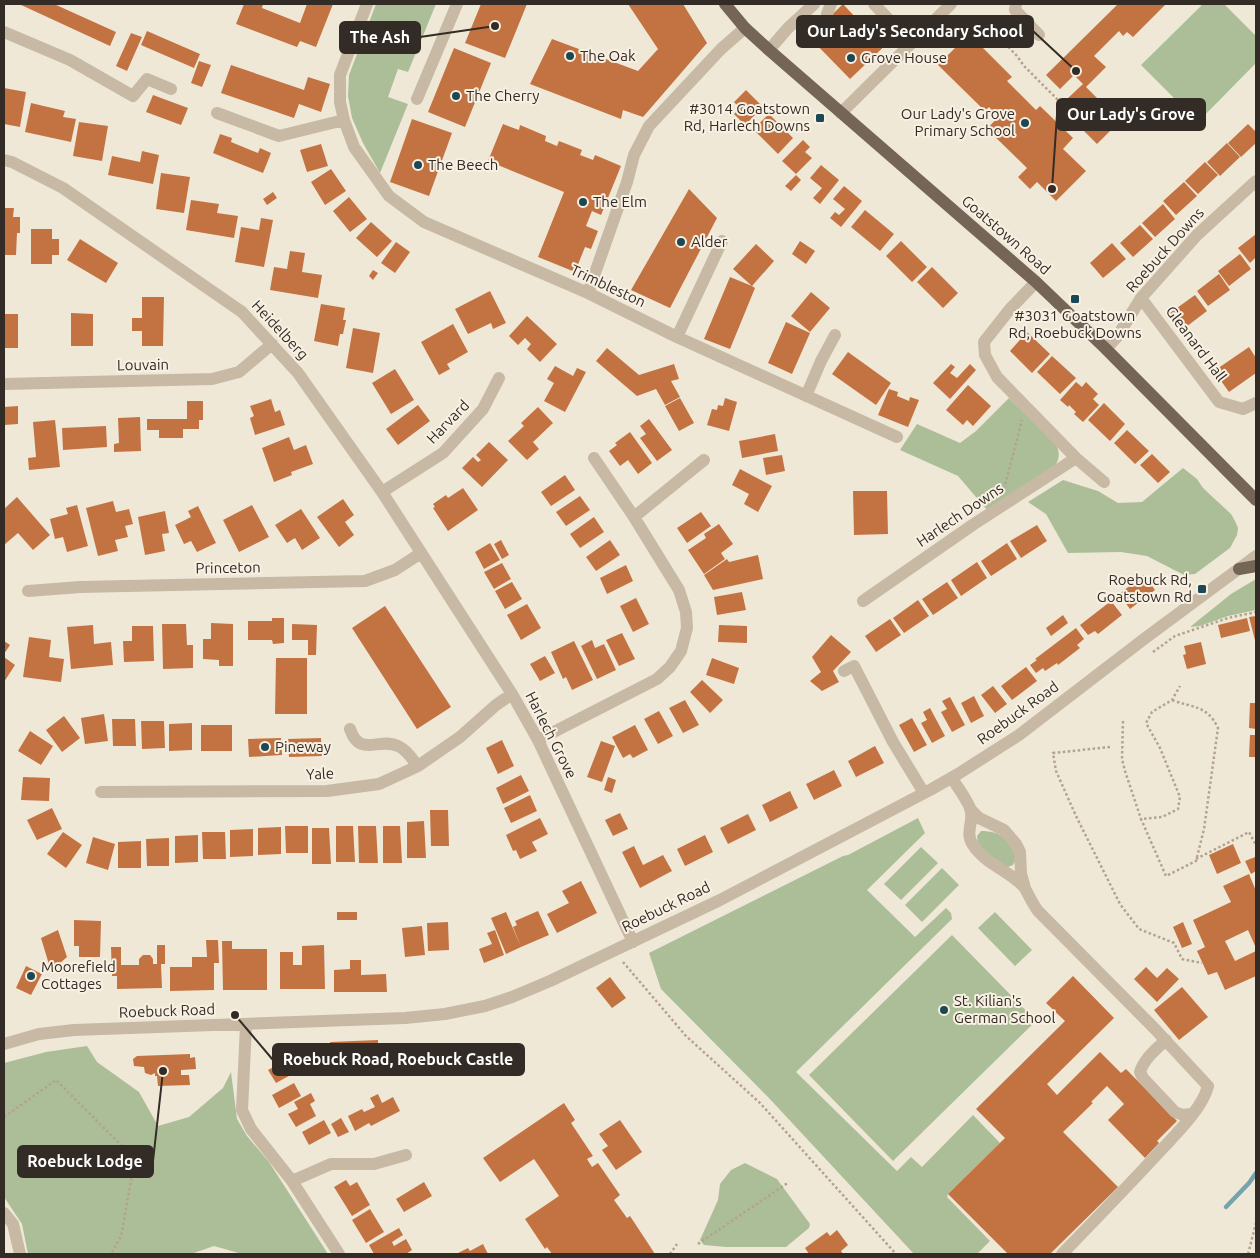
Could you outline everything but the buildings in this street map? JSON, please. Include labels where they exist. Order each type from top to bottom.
[{"type":"main road","name":"Goatstown Road","points":[[725,4],[745,28],[769,50],[1036,282],[1106,349],[1256,500]]},
{"type":"main road","points":[[1239,569],[1256,566]]},
{"type":"street","name":"Trimbleston","points":[[366,4],[340,75],[340,102],[344,120],[354,147],[389,196],[424,222],[588,293],[677,337],[897,437]]},
{"type":"street","points":[[417,99],[456,4]]},
{"type":"street","points":[[769,50],[788,28],[814,4]]},
{"type":"street","points":[[874,4],[911,43]]},
{"type":"street","points":[[841,113],[951,4]]},
{"type":"street","points":[[1016,4],[1015,10],[1039,35]]},
{"type":"street","points":[[588,293],[627,182],[634,155],[649,126],[721,50],[745,28]]},
{"type":"street","points":[[4,32],[70,60],[133,96],[147,79],[171,89]]},
{"type":"street","points":[[217,113],[279,136],[344,120]]},
{"type":"street","name":"Heidelberg","points":[[4,160],[12,162],[63,188],[242,312],[298,372],[382,492],[421,553]]},
{"type":"street","name":"Roebuck Downs","points":[[1106,349],[1117,337],[1141,298],[1197,235],[1256,181]]},
{"type":"street","points":[[677,337],[722,240]]},
{"type":"street","points":[[1036,282],[1000,321],[984,342],[985,355],[997,377],[1076,458],[1104,482]]},
{"type":"street","name":"Gleanard Hall","points":[[1141,298],[1219,402],[1243,409],[1256,403]]},
{"type":"street","points":[[806,396],[835,335]]},
{"type":"street","name":"Louvain","points":[[4,384],[212,379],[239,372],[272,344]]},
{"type":"street","name":"Harvard","points":[[382,492],[443,453],[483,409],[499,378]]},
{"type":"street","points":[[538,740],[657,679],[670,667],[681,650],[687,628],[686,612],[679,590],[634,517],[594,458]]},
{"type":"street","name":"Harlech Downs","points":[[863,601],[998,508],[1076,458]]},
{"type":"street","points":[[634,517],[704,460]]},
{"type":"street","name":"Princeton","points":[[28,591],[80,587],[365,581],[395,570],[421,553]]},
{"type":"street","name":"Harlech Grove","points":[[421,553],[512,694],[538,740],[633,942]]},
{"type":"street","name":"Roebuck Road","points":[[4,1044],[38,1034],[74,1030],[405,1018],[444,1014],[486,1006],[512,997],[720,900],[952,778],[1019,735],[1256,556]]},
{"type":"street","points":[[844,671],[854,666],[893,742],[924,794]]},
{"type":"street","name":"Yale","points":[[102,792],[327,791],[379,784],[418,766],[460,737],[496,705],[512,694]]},
{"type":"street","points":[[350,728],[353,739],[363,745],[397,745],[418,766]]},
{"type":"street","points":[[952,778],[970,808],[979,818],[1004,830],[1016,844],[1020,852],[1021,874],[1025,888],[1038,910],[1166,1040],[1208,1086],[1206,1095],[1191,1114],[1126,1189],[1062,1254]]},
{"type":"street","points":[[970,808],[972,820],[968,835],[972,844],[980,854],[1025,888]]},
{"type":"street","points":[[246,1024],[242,1110],[251,1129],[292,1181],[339,1254]]},
{"type":"street","points":[[1166,1040],[1147,1058],[1140,1072],[1143,1078],[1175,1112],[1183,1115],[1191,1114]]},
{"type":"street","points":[[292,1181],[331,1164],[374,1164],[406,1155]]},
{"type":"street","points":[[4,1213],[13,1224],[20,1254]]},
{"type":"path","points":[[998,36],[1024,66],[1062,104]]},
{"type":"path","points":[[998,508],[1025,406]]},
{"type":"path","points":[[1153,652],[1175,636],[1228,618],[1256,612]]},
{"type":"path","points":[[1141,819],[1162,817],[1178,809],[1180,797],[1160,748],[1146,723],[1152,712],[1172,700],[1180,686]]},
{"type":"path","points":[[1172,700],[1204,709],[1215,720],[1218,728],[1204,829],[1196,859]]},
{"type":"path","points":[[1123,721],[1122,759],[1124,771],[1141,819],[1166,876],[1250,832],[1256,845]]},
{"type":"path","points":[[1110,748],[1053,753],[1056,772],[1120,904],[1140,929],[1174,943],[1182,959],[1202,963]]},
{"type":"path","points":[[615,950],[686,1036],[760,1103],[896,1254]]},
{"type":"path","points":[[4,1117],[56,1080],[135,1159],[121,1236],[111,1254]]},
{"type":"path","points":[[698,1244],[789,1182]]},
{"type":"path","points":[[1248,1254],[1256,1223]]},
{"type":"path","points":[[670,1254],[677,1244]]},
{"type":"green space","points":[[376,4],[436,4],[408,72],[398,69],[388,97],[408,104],[380,173],[363,143],[352,118],[348,96],[349,75]]},
{"type":"green space","points":[[1203,4],[1224,4],[1256,36],[1256,63],[1198,122],[1141,65]]},
{"type":"green space","points":[[1009,398],[1055,443],[1059,457],[1055,466],[988,511],[958,476],[900,450],[917,424],[960,443],[976,431]]},
{"type":"green space","points":[[1183,468],[1197,479],[1203,488],[1231,514],[1238,528],[1237,535],[1230,548],[1195,574],[1184,575],[1147,556],[1121,552],[1068,553],[1046,514],[1028,502],[1063,480],[1098,491],[1118,503],[1142,502]]},
{"type":"green space","points":[[1256,579],[1256,610],[1228,616],[1200,626],[1190,627],[1231,594]]},
{"type":"green space","points":[[918,818],[925,833],[867,890],[915,937],[946,908],[951,913],[952,919],[796,1072],[897,1171],[911,1157],[922,1167],[973,1115],[1000,1143],[947,1197],[990,1241],[977,1254],[914,1254],[768,1097],[661,989],[649,953],[848,855]]},
{"type":"green space","points":[[981,831],[999,834],[1011,844],[1018,855],[1013,865],[1008,867],[1000,863],[978,845],[977,836]]},
{"type":"green space","points":[[921,847],[938,863],[901,900],[884,884]]},
{"type":"green space","points":[[942,868],[959,885],[922,922],[905,905]]},
{"type":"green space","points":[[995,912],[1032,950],[1015,966],[978,928]]},
{"type":"green space","points":[[952,935],[1036,1021],[893,1161],[809,1075]]},
{"type":"green space","points":[[87,1046],[97,1062],[139,1092],[158,1126],[189,1117],[223,1088],[231,1072],[237,1119],[247,1136],[269,1162],[328,1254],[242,1254],[214,1246],[191,1254],[28,1254],[22,1224],[4,1197],[4,1063],[46,1052]]},
{"type":"green space","points":[[745,1163],[777,1179],[810,1224],[809,1228],[786,1247],[726,1247],[704,1245],[700,1240],[718,1200],[720,1184],[731,1170]]},
{"type":"waterway","points":[[1226,1207],[1256,1173]]},
{"type":"place","name":"The Ash","points":[[495,26]]},
{"type":"place","name":"The Oak","points":[[570,56]]},
{"type":"place","name":"Grove House","points":[[851,58]]},
{"type":"place","name":"Our Lady's Secondary School","points":[[1076,71]]},
{"type":"place","name":"The Cherry","points":[[456,96]]},
{"type":"place","name":"#3014 Goatstown Rd, Harlech Downs","points":[[820,118]]},
{"type":"place","name":"Our Lady's Grove Primary School","points":[[1025,123]]},
{"type":"place","name":"The Beech","points":[[418,165]]},
{"type":"place","name":"Our Lady's Grove","points":[[1052,189]]},
{"type":"place","name":"The Elm","points":[[583,202]]},
{"type":"place","name":"Alder","points":[[681,242]]},
{"type":"place","name":"#3031 Goatstown Rd, Roebuck Downs","points":[[1075,299]]},
{"type":"place","name":"Roebuck Rd, Goatstown Rd","points":[[1202,589]]},
{"type":"place","name":"Pineway","points":[[265,747]]},
{"type":"place","name":"Moorefield Cottages","points":[[31,976]]},
{"type":"place","name":"St. Kilian's German School","points":[[944,1010]]},
{"type":"place","name":"Roebuck Road, Roebuck Castle","points":[[235,1015]]},
{"type":"place","name":"Roebuck Lodge","points":[[163,1071]]}]
